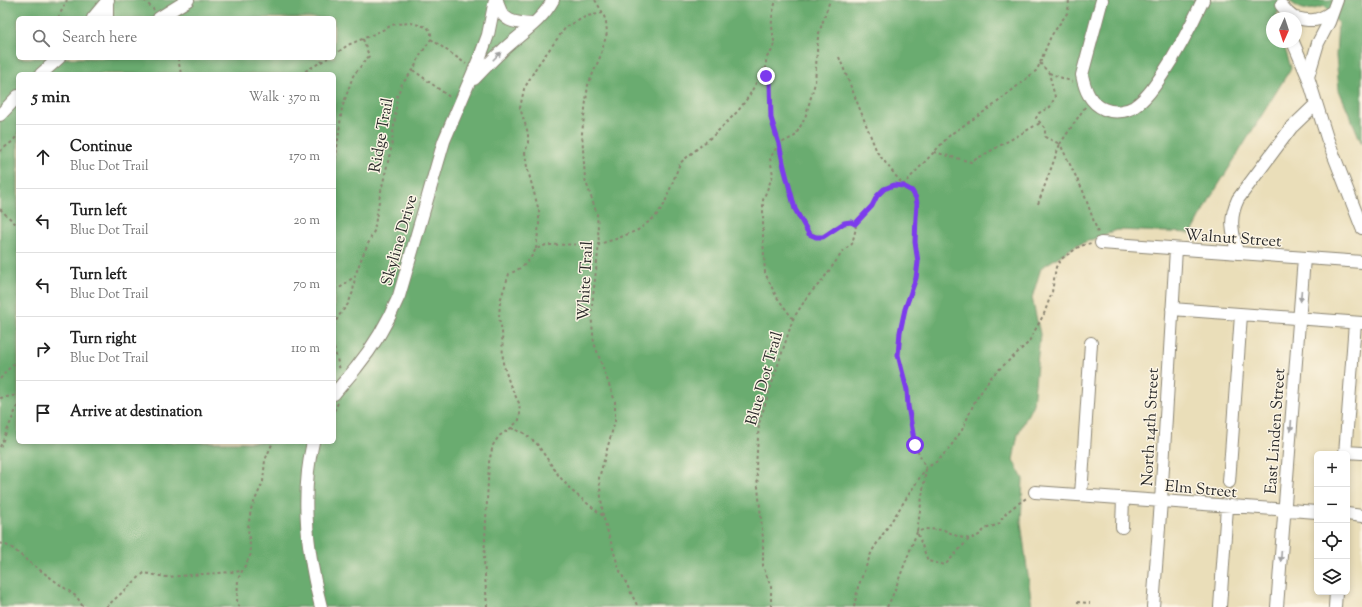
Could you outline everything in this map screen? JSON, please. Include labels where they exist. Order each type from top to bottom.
[{"type":"street","points":[[162,16],[188,0]]},
{"type":"street","name":"Skyline Drive","points":[[496,0],[502,13],[508,19],[514,22],[533,24]]},
{"type":"street","name":"Skyline Drive","points":[[337,397],[342,383],[356,368],[378,338],[396,302],[408,268],[440,153],[451,123],[470,83],[488,35],[496,0]]},
{"type":"street","name":"Skyline Drive","points":[[470,83],[502,51],[548,10],[553,0]]},
{"type":"street","points":[[1102,0],[1082,75],[1084,86],[1090,98],[1098,106],[1108,111],[1120,112],[1132,108],[1143,100],[1172,59],[1203,0]]},
{"type":"street","points":[[95,16],[108,1]]},
{"type":"street","points":[[107,16],[108,1]]},
{"type":"street","points":[[1281,2],[1284,12]]},
{"type":"street","points":[[1281,2],[1287,12]]},
{"type":"street","points":[[1302,19],[1313,21],[1322,18],[1335,5]]},
{"type":"street","points":[[1308,77],[1318,43],[1329,22],[1335,5]]},
{"type":"street","points":[[1295,48],[1308,77],[1328,138],[1362,228]]},
{"type":"street","points":[[43,72],[57,60]]},
{"type":"street","points":[[0,115],[16,98]]},
{"type":"street","points":[[1238,253],[1232,228],[1232,210],[1238,199],[1291,128],[1316,104]]},
{"type":"street","name":"Walnut Street","points":[[1101,243],[1362,262]]},
{"type":"street","name":"North 14th Street","points":[[1153,607],[1161,501],[1176,248]]},
{"type":"street","name":"East Linden Street","points":[[1277,607],[1304,258]]},
{"type":"street","points":[[1172,309],[1358,323],[1345,451]]},
{"type":"street","points":[[1229,482],[1241,315]]},
{"type":"street","points":[[1081,496],[1091,343]]},
{"type":"street","points":[[313,444],[307,474],[307,522],[310,559],[321,607]]},
{"type":"street","points":[[1350,453],[1362,453]]},
{"type":"street","name":"Elm Street","points":[[1035,492],[1314,512]]},
{"type":"street","points":[[1122,527],[1124,498]]},
{"type":"street","points":[[1220,607],[1227,506]]},
{"type":"street","points":[[1350,514],[1362,516]]},
{"type":"street","points":[[1335,607],[1336,595]]},
{"type":"path","points":[[59,16],[67,0]]},
{"type":"path","name":"White Trail","points":[[595,0],[603,13],[607,33],[600,57],[588,85],[582,133],[585,179],[597,214],[599,244],[591,314],[594,343],[615,401],[615,421],[599,478],[603,516],[619,569],[638,607]]},
{"type":"path","points":[[776,0],[772,26],[774,34],[772,52],[766,58],[765,67],[766,76],[770,83],[771,118],[795,209],[809,234],[816,237],[823,237],[844,223],[851,222],[855,224],[872,206],[877,196],[884,189],[894,185],[903,186],[912,191],[917,204],[915,242],[918,262],[916,278],[905,309],[900,332],[898,355],[907,390],[908,406],[915,445],[926,468],[917,532],[887,607]]},
{"type":"path","points":[[792,319],[776,296],[765,273],[763,200],[773,176],[770,158],[779,144],[795,136],[805,118],[815,83],[818,36],[830,0]]},
{"type":"path","points":[[903,186],[951,134],[994,106],[1037,70],[1051,36],[1068,12],[1068,0]]},
{"type":"path","points":[[487,607],[484,559],[489,462],[493,445],[499,436],[511,428],[519,420],[520,413],[519,403],[510,385],[503,363],[502,330],[499,319],[500,301],[509,274],[522,268],[528,263],[536,249],[539,224],[539,211],[526,167],[524,154],[528,143],[528,133],[520,108],[524,90],[537,66],[566,27],[587,16],[603,13]]},
{"type":"path","points":[[336,54],[348,45],[395,24],[411,23],[427,27],[431,32],[431,39],[475,70]]},
{"type":"path","points":[[336,155],[342,108],[353,76],[369,56],[363,39]]},
{"type":"path","name":"Ridge Trail","points":[[336,322],[348,304],[353,292],[355,276],[374,231],[380,195],[391,149],[396,96],[431,39]]},
{"type":"path","points":[[839,57],[877,152],[903,186]]},
{"type":"path","points":[[178,60],[181,72]]},
{"type":"path","points":[[304,72],[324,60]]},
{"type":"path","points":[[1040,63],[1050,73],[1084,86]]},
{"type":"path","points":[[536,249],[546,245],[599,244],[638,230],[655,217],[664,205],[680,163],[715,134],[738,111],[765,67]]},
{"type":"path","points":[[413,70],[460,104]]},
{"type":"path","points":[[854,607],[858,587],[872,551],[926,468],[936,462],[948,450],[962,430],[974,401],[992,376],[1028,343],[1044,314],[1052,292],[1056,267],[1060,259],[1080,246],[1089,243],[1101,243],[1083,191],[1060,144],[1045,137],[1045,128],[1036,118],[1039,113],[1050,106],[1055,96],[1050,73]]},
{"type":"path","points":[[1038,204],[1060,144],[1083,113],[1090,98]]},
{"type":"path","points":[[934,152],[971,162],[1040,123]]},
{"type":"path","points":[[0,152],[16,137]]},
{"type":"path","points":[[0,209],[16,224]]},
{"type":"path","name":"Blue Dot Trail","points":[[771,607],[771,587],[763,566],[763,539],[756,466],[759,423],[792,319],[809,294],[821,282],[844,250],[852,244],[856,228],[855,224]]},
{"type":"path","points":[[336,289],[341,288],[355,276]]},
{"type":"path","points":[[336,354],[342,383]]},
{"type":"path","points":[[0,379],[12,364],[16,363]]},
{"type":"path","points":[[0,398],[16,395]]},
{"type":"path","points":[[0,447],[16,410]]},
{"type":"path","points":[[511,428],[524,433],[537,444],[559,476],[572,491],[603,516]]},
{"type":"path","points":[[240,607],[238,603],[237,587],[238,579],[251,554],[248,528],[251,509],[263,482],[264,460],[272,444]]},
{"type":"path","points":[[917,532],[925,529],[944,530],[959,537],[970,538],[979,535],[985,529],[999,524],[1002,518],[1012,508],[1035,492]]},
{"type":"path","points":[[917,532],[928,561],[945,565],[970,538]]},
{"type":"path","points":[[0,543],[11,546],[29,562],[77,597],[84,607]]},
{"type":"path","points":[[106,607],[144,573],[166,577],[243,571]]},
{"type":"path","points":[[1077,602],[1090,603]]},
{"type":"green space","points":[[0,0],[1288,0],[1278,12],[1266,12],[1266,48],[1285,48],[1291,68],[1211,197],[1192,233],[1117,230],[1075,246],[1041,268],[1032,298],[1040,334],[1033,404],[1018,434],[1013,460],[1023,479],[1021,522],[1032,607],[0,607]]},
{"type":"green space","points":[[1288,0],[1362,0],[1362,144],[1339,90],[1336,56],[1338,23],[1324,6],[1309,10],[1293,4]]},
{"type":"route","points":[[766,76],[770,83],[771,118],[792,198],[795,209],[809,234],[816,237],[823,237],[844,223],[851,222],[855,224],[872,206],[877,196],[884,189],[894,185],[903,186],[912,191],[916,198],[915,242],[918,262],[916,278],[905,309],[900,332],[898,355],[907,390],[908,406],[915,445]]}]
